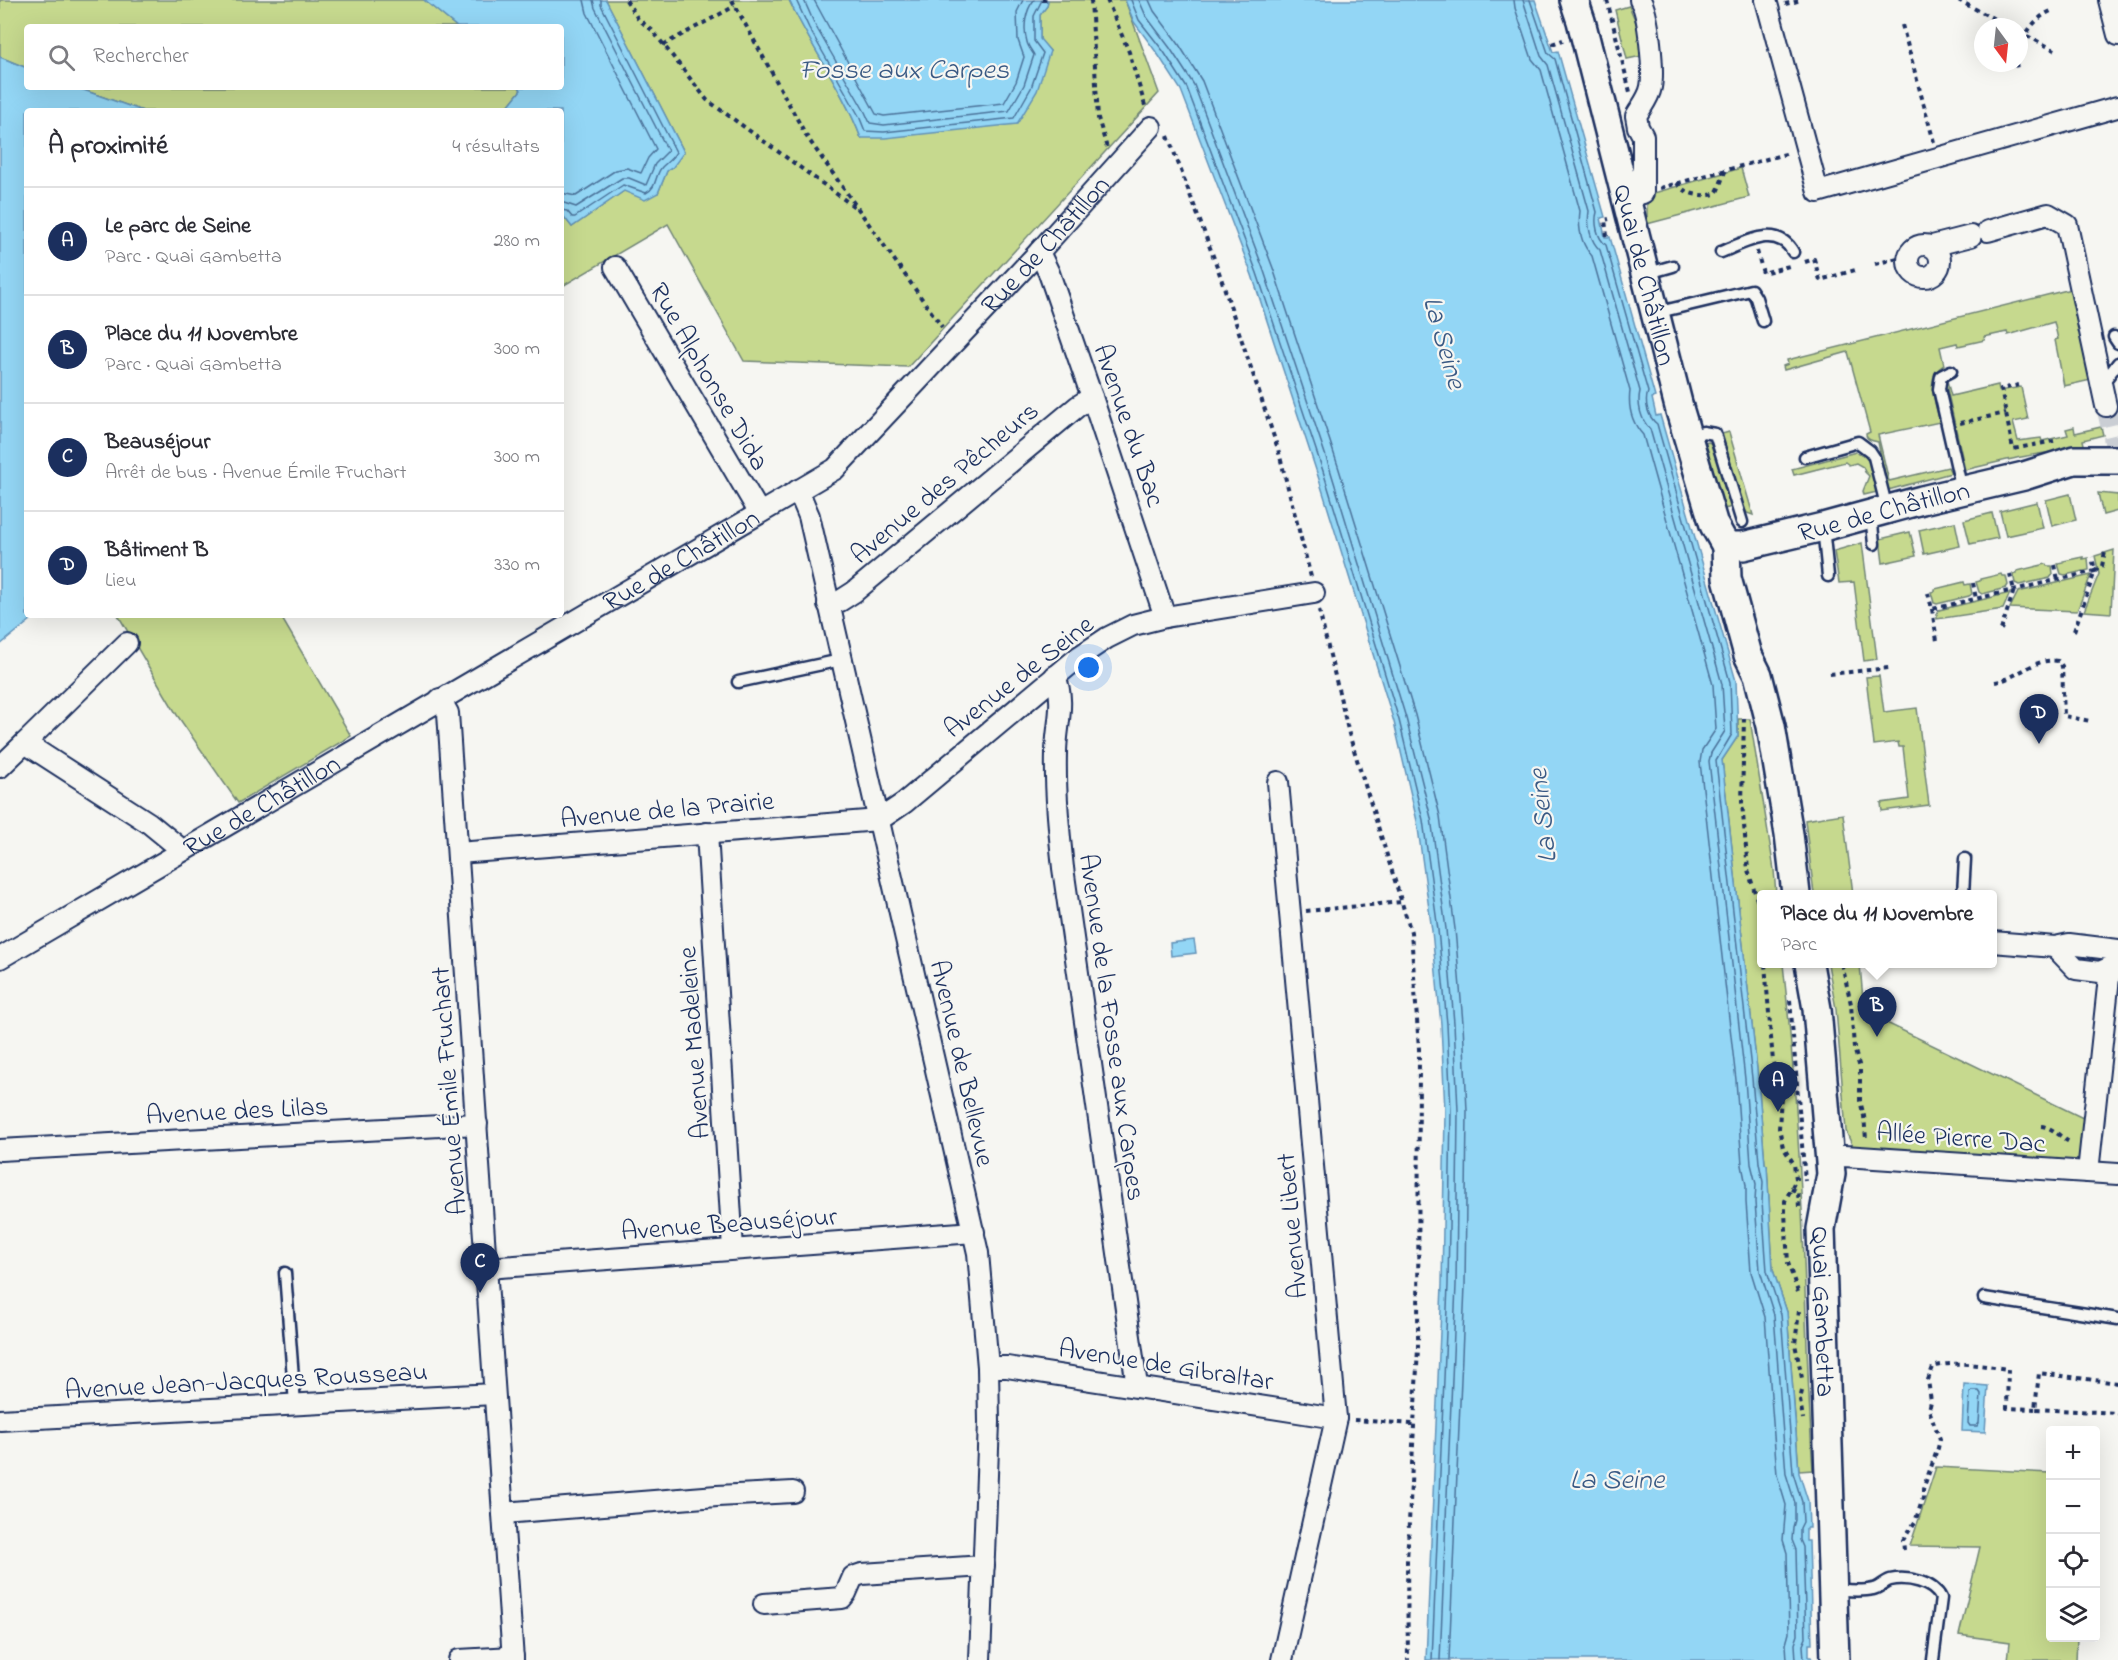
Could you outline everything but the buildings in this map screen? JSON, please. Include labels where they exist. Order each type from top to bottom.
[{"type":"main road","name":"Quai de Châtillon","points":[[1574,0],[1634,195],[1645,274],[1688,438],[1714,525],[1737,538]]},
{"type":"main road","name":"Rue de Châtillon","points":[[1737,538],[1823,527],[2024,476],[2074,460],[2117,462]]},
{"type":"main road","points":[[1737,538],[1727,578],[1748,655],[1758,675],[1771,726],[1795,890]]},
{"type":"main road","name":"Quai Gambetta","points":[[1810,968],[1817,1009],[1831,1174],[1821,1229],[1835,1660]]},
{"type":"street","points":[[1634,195],[1643,136],[1636,116],[1651,87],[1649,34],[1644,5],[1640,0]]},
{"type":"street","points":[[1766,0],[1818,192],[2118,104]]},
{"type":"street","points":[[2109,0],[2118,36]]},
{"type":"street","name":"Rue de Châtillon","points":[[0,958],[836,469],[1039,252],[1151,126]]},
{"type":"street","points":[[1932,246],[1939,254],[1940,264],[1935,273],[1930,276],[1915,274],[1909,265],[1909,255],[1916,246],[1921,244],[1932,246],[2048,214],[2067,225],[2106,406]]},
{"type":"street","name":"Avenue du Bac","points":[[1039,252],[1049,273],[1092,397],[1165,617]]},
{"type":"street","name":"Rue Alphonse Dida","points":[[615,267],[759,512]]},
{"type":"street","name":"Avenue des Pêcheurs","points":[[828,604],[840,601],[854,592],[1078,406],[1092,397]]},
{"type":"street","name":"Avenue de Bellevue","points":[[798,490],[809,516],[978,1253],[988,1367],[989,1422],[980,1660]]},
{"type":"street","name":"Avenue de Seine","points":[[879,820],[904,803],[1055,676],[1107,638],[1133,625],[1165,617],[1314,593]]},
{"type":"street","points":[[0,766],[127,643]]},
{"type":"street","name":"Avenue de la Fosse aux Carpes","points":[[1055,676],[1061,698],[1056,749],[1056,802],[1063,868],[1137,1386]]},
{"type":"street","name":"Avenue Émile Fruchart","points":[[440,699],[448,713],[513,1658]]},
{"type":"street","points":[[26,743],[150,823],[182,850]]},
{"type":"street","name":"Avenue Libert","points":[[1278,783],[1336,1418],[1282,1660]]},
{"type":"street","name":"Avenue de la Prairie","points":[[458,853],[879,820]]},
{"type":"street","name":"Avenue Madeleine","points":[[707,833],[733,1249]]},
{"type":"street","points":[[1997,942],[2055,947],[2069,944],[2118,950]]},
{"type":"street","points":[[2055,947],[2076,969],[2100,972],[2114,966]]},
{"type":"street","points":[[2088,1172],[2114,966]]},
{"type":"street","name":"Avenue des Lilas","points":[[0,1150],[477,1124]]},
{"type":"street","name":"Allée Pierre Dac","points":[[1830,1157],[2118,1174]]},
{"type":"street","name":"Avenue Beauséjour","points":[[487,1268],[974,1232]]},
{"type":"street","name":"Avenue de Gibraltar","points":[[988,1367],[1007,1367],[1137,1386],[1336,1418]]},
{"type":"street","name":"Avenue Jean-Jacques Rousseau","points":[[0,1420],[494,1394]]},
{"type":"street","points":[[503,1513],[793,1492]]},
{"type":"street","points":[[764,1604],[842,1598],[853,1578],[862,1574],[984,1566]]},
{"type":"street","points":[[459,1660],[513,1658]]},
{"type":"lane","points":[[1721,252],[1757,238],[1772,236],[1783,240],[1793,252]]},
{"type":"lane","points":[[1645,274],[1673,266]]},
{"type":"lane","points":[[1655,314],[1751,290],[1763,321]]},
{"type":"lane","points":[[2101,385],[2118,363]]},
{"type":"lane","points":[[1951,371],[1943,374],[1939,385],[1962,490]]},
{"type":"lane","points":[[1805,457],[1858,442],[1870,451],[1874,457],[1879,511],[1874,544]]},
{"type":"lane","points":[[1823,527],[1828,576]]},
{"type":"lane","points":[[738,682],[841,660]]},
{"type":"lane","points":[[1963,890],[1965,860]]},
{"type":"lane","points":[[285,1273],[295,1404]]},
{"type":"lane","points":[[1984,1298],[2118,1319]]},
{"type":"lane","points":[[1833,1589],[1874,1589],[1887,1581],[1898,1580],[1919,1581],[1937,1590],[1941,1598],[1933,1660]]},
{"type":"path","points":[[626,0],[638,19],[652,30],[707,100],[859,210]]},
{"type":"path","points":[[732,0],[807,137],[953,343]]},
{"type":"path","points":[[1042,0],[1047,0]]},
{"type":"path","points":[[1090,0],[1098,118],[1114,169]]},
{"type":"path","points":[[1107,0],[1129,52],[1151,126],[1164,127],[1225,289],[1284,468],[1349,734],[1411,932],[1419,1049],[1418,1348],[1407,1561],[1408,1660]]},
{"type":"path","points":[[1607,0],[1636,116]]},
{"type":"path","points":[[1958,0],[1993,18]]},
{"type":"path","points":[[663,45],[735,6]]},
{"type":"path","points":[[2028,31],[2040,17],[2051,11]]},
{"type":"path","points":[[1902,25],[1938,158]]},
{"type":"path","points":[[2028,36],[2055,50]]},
{"type":"path","points":[[1552,44],[1563,40]]},
{"type":"path","points":[[1634,195],[1796,151],[1807,152]]},
{"type":"path","points":[[1677,183],[1683,189],[1698,195],[1715,194],[1726,170]]},
{"type":"path","points":[[1605,220],[1607,236]]},
{"type":"path","points":[[1757,238],[1763,273],[1794,265]]},
{"type":"path","points":[[1875,264],[1909,255]]},
{"type":"path","points":[[1804,262],[1814,259],[1820,280],[1858,269]]},
{"type":"path","points":[[2019,385],[2001,388],[2013,449],[2062,439]]},
{"type":"path","points":[[1948,425],[2006,413]]},
{"type":"path","points":[[1932,609],[2095,571],[2103,566],[2105,552]]},
{"type":"path","points":[[2074,631],[2095,571],[2092,557]]},
{"type":"path","points":[[2055,565],[2058,580]]},
{"type":"path","points":[[2001,630],[2014,590],[2010,575]]},
{"type":"path","points":[[1973,583],[1976,599]]},
{"type":"path","points":[[1928,592],[1936,641]]},
{"type":"path","points":[[1995,682],[2006,681],[2020,671],[2046,660],[2058,661],[2062,666],[2064,716],[2090,721]]},
{"type":"path","points":[[1830,674],[1889,668]]},
{"type":"path","points":[[1290,913],[1402,902]]},
{"type":"path","points":[[1765,968],[1773,1062],[1781,1095],[1779,1129],[1783,1148],[1794,1164],[1796,1179],[1785,1201],[1785,1224],[1788,1263],[1800,1306],[1796,1344],[1803,1387],[1800,1400],[1804,1425]]},
{"type":"path","points":[[1843,968],[1851,1004],[1854,1048],[1860,1068],[1860,1101],[1866,1128],[1866,1158]]},
{"type":"path","points":[[2041,1126],[2050,1128],[2064,1140],[2090,1146]]},
{"type":"path","points":[[1791,1190],[1798,1192],[1799,1207]]},
{"type":"path","points":[[1904,1550],[1903,1540],[1915,1522],[1923,1498],[1923,1489],[1940,1439],[1929,1410],[1931,1401],[1928,1380],[1933,1368],[1942,1364],[1953,1366],[1964,1364],[2008,1369],[2007,1408],[2118,1413]]},
{"type":"path","points":[[2035,1409],[2039,1372],[2118,1383]]},
{"type":"path","points":[[1336,1418],[1413,1424]]},
{"type":"green space","points":[[0,0],[424,0],[453,24],[24,24],[24,67],[0,57]]},
{"type":"green space","points":[[606,0],[789,0],[854,120],[861,138],[1050,51],[1040,40],[1040,15],[1047,6],[1048,0],[1125,0],[1159,93],[908,367],[744,361],[668,224],[564,285],[564,217],[572,227],[624,191],[658,193],[667,171],[684,152]]},
{"type":"green space","points":[[1629,6],[1638,31],[1642,56],[1627,59],[1615,10]]},
{"type":"green space","points":[[84,90],[521,90],[506,108],[134,108]]},
{"type":"green space","points":[[1741,168],[1749,197],[1647,224],[1647,195]]},
{"type":"green space","points":[[2071,289],[2091,380],[2064,386],[2054,322],[2008,335],[2007,332],[1984,337],[1985,340],[1958,346],[1957,343],[1940,347],[1944,365],[1934,376],[1932,383],[1940,422],[1878,435],[1889,481],[1948,467],[1951,473],[1888,490],[1878,442],[1866,436],[1870,432],[1848,352],[1784,370],[1783,366],[1788,364],[1787,360]]},
{"type":"green space","points":[[1947,381],[1951,396],[1998,385],[1999,391],[2021,387],[2028,419],[2013,422],[2018,441],[2041,438],[2042,441],[2068,435],[2066,429],[2074,427],[2075,433],[2101,427],[2103,435],[2083,440],[2085,449],[2009,459],[1965,470]]},
{"type":"green space","points":[[1729,432],[1753,515],[1747,513],[1741,503],[1721,440],[1722,434]]},
{"type":"green space","points":[[1705,443],[1713,444],[1732,507],[1724,509]]},
{"type":"green space","points":[[1856,452],[1870,463],[1877,492],[1864,495],[1863,491],[1869,476],[1863,467],[1856,463],[1849,465],[1845,462],[1794,475],[1792,469]]},
{"type":"green space","points":[[2098,493],[2118,495],[2118,511],[2103,515]]},
{"type":"green space","points":[[2070,494],[2076,520],[2052,526],[2046,500]]},
{"type":"green space","points":[[2037,502],[2043,528],[2006,536],[2000,511]]},
{"type":"green space","points":[[1992,513],[1998,538],[1970,544],[1964,520]]},
{"type":"green space","points":[[1955,522],[1960,546],[1924,554],[1919,530]]},
{"type":"green space","points":[[1910,532],[1916,556],[1883,563],[1880,539]]},
{"type":"green space","points":[[1862,543],[1877,659],[1864,661],[1854,582],[1839,583],[1834,551]]},
{"type":"green space","points":[[2114,550],[2111,613],[2084,611],[2099,574],[2095,556]]},
{"type":"green space","points":[[2083,557],[2083,559],[2088,558],[2089,570],[2061,574],[2058,564]]},
{"type":"green space","points":[[2046,564],[2052,566],[2053,574],[2050,578],[2019,585],[2015,583],[2013,574],[2017,571]]},
{"type":"green space","points":[[2001,574],[2006,576],[2008,585],[2006,588],[1982,594],[1979,592],[1976,582]]},
{"type":"green space","points":[[2091,575],[2077,611],[2010,608],[2018,592]]},
{"type":"green space","points":[[1964,582],[1965,585],[1970,584],[1972,594],[1934,603],[1931,592],[1935,589]]},
{"type":"green space","points":[[2010,593],[2003,609],[1937,619],[1939,610]]},
{"type":"green space","points":[[120,618],[282,618],[351,736],[238,803],[177,715]]},
{"type":"green space","points":[[1879,676],[1884,712],[1917,708],[1929,805],[1882,811],[1881,803],[1909,799],[1903,747],[1899,747],[1898,742],[1874,745],[1866,677]]},
{"type":"green space","points":[[1738,719],[1750,719],[1774,870],[1776,890],[1757,890],[1757,968],[1783,968],[1800,1179],[1813,1470],[1799,1471],[1787,1312],[1773,1270],[1767,1165],[1765,1164],[1758,1078],[1722,760],[1738,736]]},
{"type":"green space","points":[[1843,814],[1852,890],[1814,890],[1805,820]]},
{"type":"green space","points":[[1829,968],[1860,968],[1864,1012],[2085,1119],[2080,1165],[1853,1147],[1846,1131],[1836,1009]]},
{"type":"green space","points":[[1936,1467],[2046,1473],[2046,1642],[2077,1642],[2076,1660],[2008,1660],[2010,1642],[1959,1635],[1980,1547],[1910,1546]]},
{"type":"water","points":[[424,0],[606,0],[684,152],[673,167],[667,171],[658,193],[645,200],[624,191],[572,227],[564,217],[564,108],[506,108],[521,90],[564,90],[564,24],[453,24]]},
{"type":"water","name":"Fosse aux Carpes","points":[[789,0],[1048,0],[1047,6],[1040,15],[1040,39],[1050,51],[1037,91],[1017,124],[885,138],[861,138],[854,120]]},
{"type":"water","name":"La Seine","points":[[1125,0],[1535,0],[1553,52],[1558,51],[1605,217],[1601,218],[1605,237],[1610,237],[1655,397],[1652,398],[1656,416],[1660,415],[1736,681],[1738,736],[1722,760],[1758,1078],[1765,1164],[1767,1165],[1773,1270],[1787,1312],[1799,1473],[1808,1501],[1809,1528],[1806,1528],[1806,1541],[1809,1541],[1812,1644],[1809,1644],[1809,1657],[1813,1660],[1426,1660],[1442,1285],[1445,1112],[1441,1024],[1432,931],[1417,821],[1394,722],[1317,473],[1252,275],[1181,90],[1134,22]]},
{"type":"water","points":[[0,57],[24,67],[24,90],[84,90],[134,108],[24,108],[24,618],[33,618],[0,645]]},
{"type":"water","points":[[1194,940],[1196,953],[1171,956],[1170,943]]},
{"type":"water","points":[[1964,1384],[1988,1386],[1985,1432],[1962,1431]]},
{"type":"tunnel","points":[[2106,406],[2115,446]]},
{"type":"place","name":"Bâtiment B","points":[[2039,744]]},
{"type":"place","name":"Place du 11 Novembre","points":[[1877,1037]]},
{"type":"place","name":"Le parc de Seine","points":[[1778,1112]]},
{"type":"place","name":"Beauséjour","points":[[480,1293]]}]
